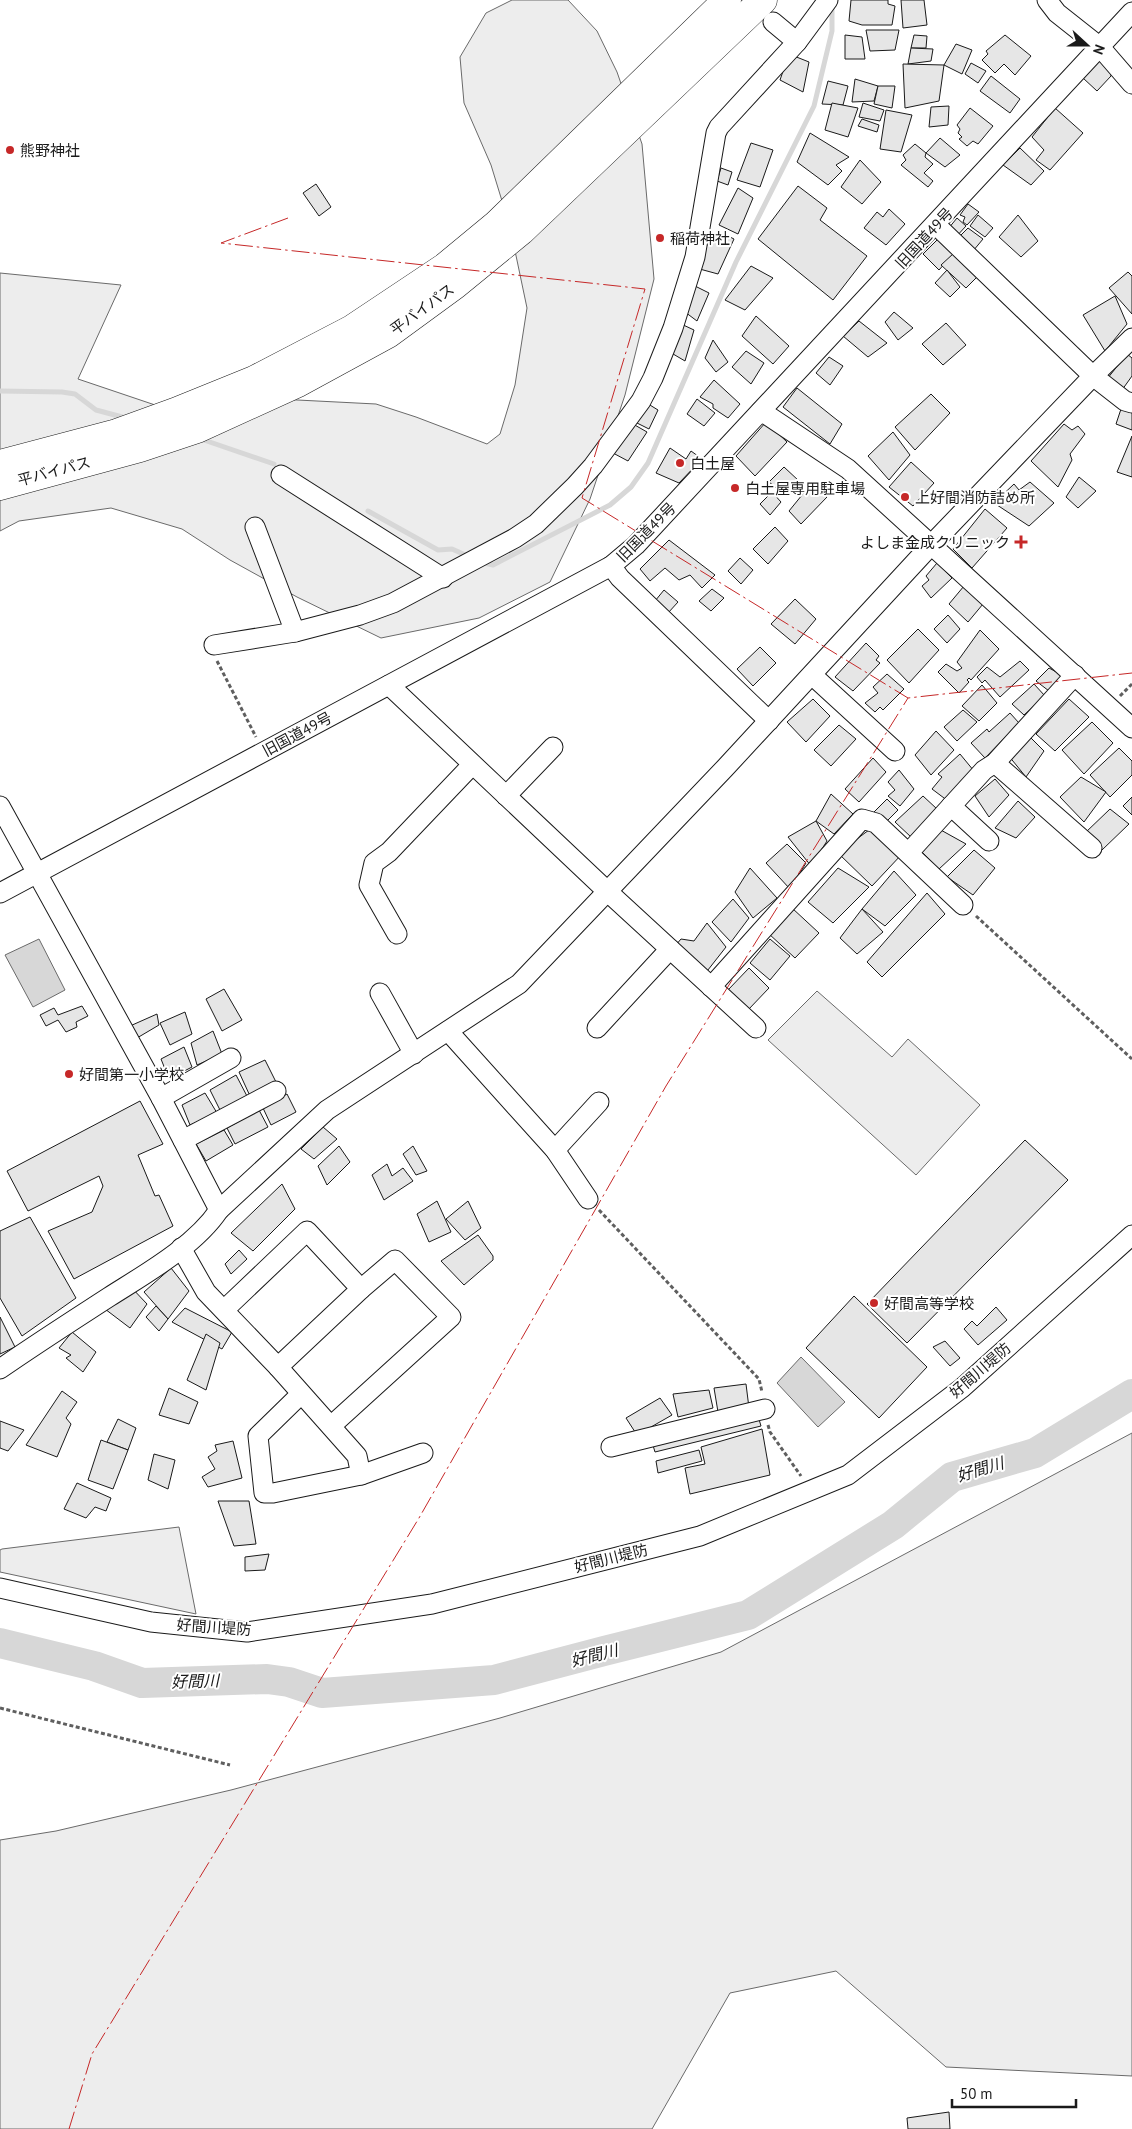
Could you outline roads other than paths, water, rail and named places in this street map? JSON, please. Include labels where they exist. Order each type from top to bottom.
[{"type":"highway","name":"平バイパス","points":[[0,486],[165,428],[352,329],[445,267],[497,224],[727,0]]},
{"type":"highway","name":"平バイパス","points":[[0,464],[127,429],[197,429],[298,383],[388,334],[455,286],[521,231],[768,11]]},
{"type":"street","points":[[1047,0],[1057,13],[1100,47],[1132,84]]},
{"type":"street","points":[[214,645],[295,632],[360,615],[393,602],[443,578],[515,538],[536,524],[575,486],[593,466],[640,401],[653,378],[673,328],[695,257],[716,134],[719,127],[797,42],[827,1]]},
{"type":"street","points":[[768,11],[797,42]]},
{"type":"street","name":"旧国道49号","points":[[0,892],[611,566],[636,545],[1132,12]]},
{"type":"street","points":[[936,224],[1093,376],[1125,400],[1132,403]]},
{"type":"street","points":[[0,1369],[181,1248],[212,1221],[219,1210],[327,1110],[414,1054],[451,1034],[519,984],[769,721],[932,544],[1093,376],[1132,338]]},
{"type":"street","points":[[761,410],[848,469],[1132,728]]},
{"type":"street","points":[[281,475],[443,578]]},
{"type":"street","points":[[255,527],[295,632]]},
{"type":"street","points":[[611,566],[620,578],[769,721]]},
{"type":"street","points":[[812,675],[895,751]]},
{"type":"street","points":[[912,849],[984,770],[996,763],[1075,675]]},
{"type":"street","points":[[389,685],[472,765],[756,1028]]},
{"type":"street","points":[[506,796],[553,747]]},
{"type":"street","points":[[996,763],[1092,848]]},
{"type":"street","points":[[397,934],[370,885],[374,863],[389,852],[472,765]]},
{"type":"street","points":[[0,806],[161,1098],[219,1210]]},
{"type":"street","points":[[951,806],[989,841]]},
{"type":"street","points":[[711,987],[862,819],[876,822],[963,905]]},
{"type":"street","points":[[597,1028],[670,950]]},
{"type":"street","points":[[380,993],[414,1054]]},
{"type":"street","points":[[451,1034],[555,1150],[588,1199]]},
{"type":"street","points":[[161,1098],[231,1058]]},
{"type":"street","points":[[183,1140],[276,1091]]},
{"type":"street","points":[[555,1150],[599,1102]]},
{"type":"street","points":[[224,1310],[307,1232],[361,1289]]},
{"type":"street","name":"好間川堤防","points":[[0,1588],[151,1622],[248,1632],[432,1604],[700,1536],[848,1475],[962,1388],[1132,1235]]},
{"type":"street","points":[[181,1248],[206,1292],[278,1367],[357,1456],[361,1475]]},
{"type":"street","points":[[278,1367],[361,1289],[395,1260],[451,1317],[330,1426]]},
{"type":"street","points":[[302,1394],[258,1436],[264,1492],[274,1493],[361,1475],[423,1453]]},
{"type":"street","points":[[611,1446],[765,1409]]},
{"type":"waterway","points":[[480,562],[493,565],[610,505],[631,487],[648,463],[736,262],[814,106],[832,31],[832,3]]},
{"type":"waterway","points":[[0,391],[75,394],[96,410],[126,418]]},
{"type":"waterway","points":[[201,439],[274,464]]},
{"type":"waterway","points":[[368,511],[438,550],[452,549],[470,557]]},
{"type":"waterway","name":"好間川","points":[[0,1643],[94,1666],[142,1683],[267,1679],[289,1682],[322,1693],[494,1680],[748,1615],[893,1525],[952,1477],[1035,1453],[1132,1394]]},
{"type":"place","name":"熊野神社","points":[[10,150]]},
{"type":"place","name":"稲荷神社","points":[[660,238]]},
{"type":"place","name":"白土屋","points":[[680,463]]},
{"type":"place","name":"白土屋専用駐車場","points":[[735,488]]},
{"type":"place","name":"上好間消防詰め所","points":[[905,497]]},
{"type":"place","name":"よしま金成クリニック","points":[[1021,542]]},
{"type":"place","name":"好間第一小学校","points":[[69,1074]]},
{"type":"place","name":"好間高等学校","points":[[874,1303]]}]
